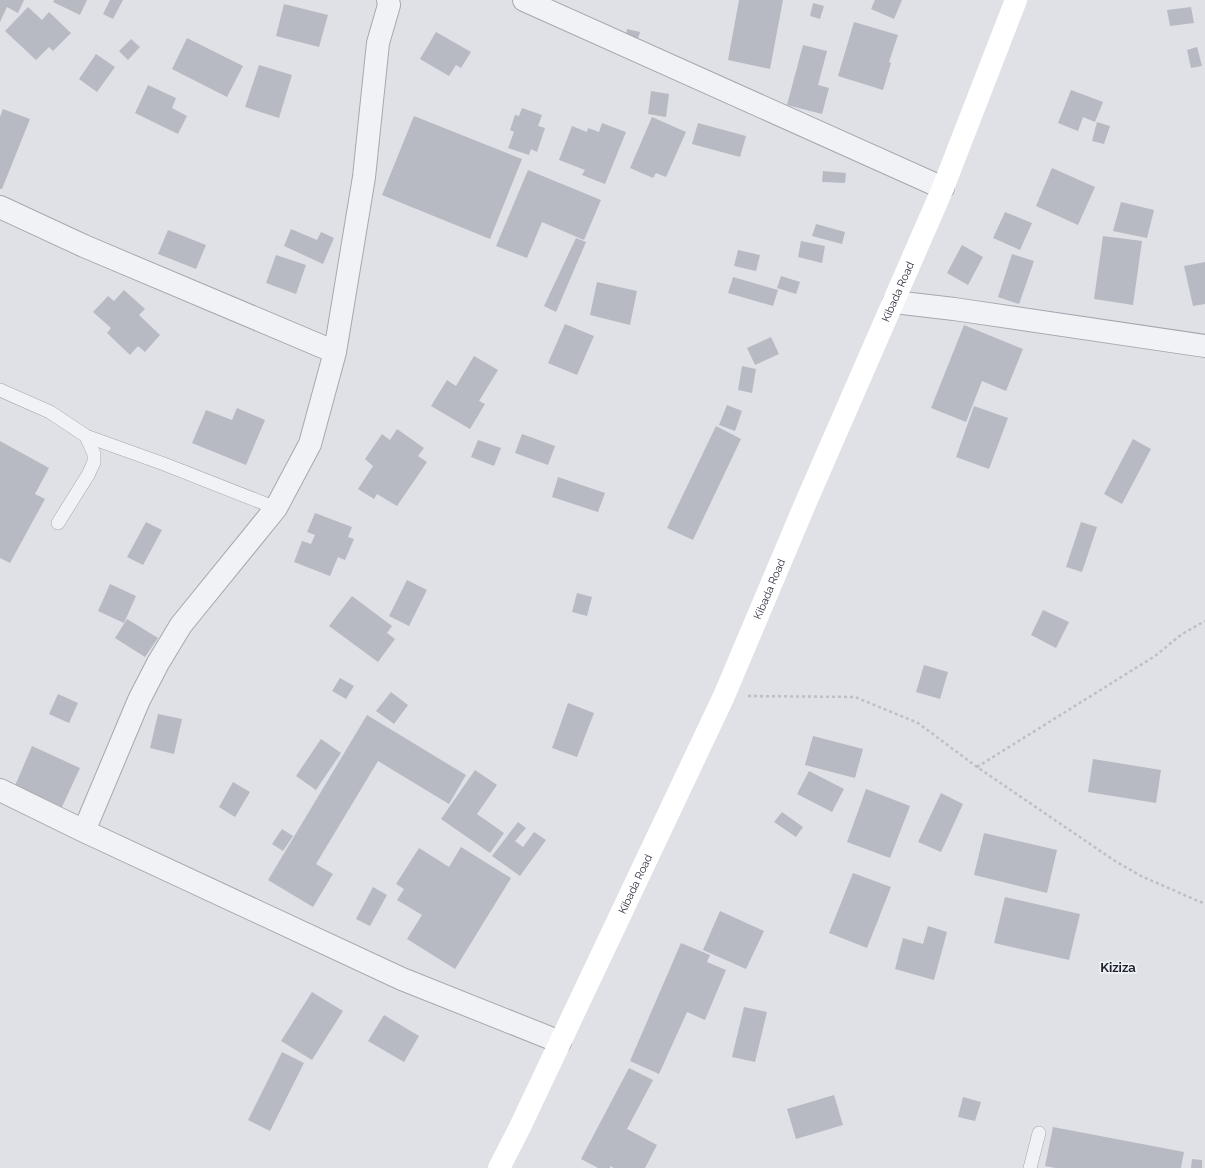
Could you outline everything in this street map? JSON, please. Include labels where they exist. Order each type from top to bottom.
[{"type":"main road","name":"Kibada Road","points":[[499,1168],[724,696],[803,509],[943,188],[1016,0]]},
{"type":"street","points":[[524,0],[943,188]]},
{"type":"street","points":[[84,831],[138,700],[158,663],[181,625],[276,508],[310,444],[335,352],[364,177],[378,44],[389,2]]},
{"type":"street","points":[[0,207],[91,249],[335,352]]},
{"type":"street","points":[[894,302],[962,310],[1205,346]]},
{"type":"street","points":[[0,790],[84,831],[402,979],[560,1042]]},
{"type":"lane","points":[[0,390],[42,408],[86,436],[158,461],[276,508]]},
{"type":"lane","points":[[58,523],[88,475],[94,462],[94,454],[86,436]]},
{"type":"lane","points":[[1030,1168],[1039,1133]]},
{"type":"path","points":[[978,767],[1155,656],[1182,634],[1205,621]]},
{"type":"path","points":[[724,696],[855,697],[918,723],[978,767],[1109,856],[1141,876],[1205,904]]},
{"type":"building","points":[[0,0],[24,0],[18,13],[7,7],[0,22]]},
{"type":"building","points":[[54,0],[87,0],[80,15],[53,2]]},
{"type":"building","points":[[110,0],[123,0],[113,19],[103,14]]},
{"type":"building","points":[[739,0],[783,0],[770,69],[728,60]]},
{"type":"building","points":[[875,0],[902,0],[894,19],[871,9]]},
{"type":"building","points":[[813,3],[824,6],[820,19],[810,16]]},
{"type":"building","points":[[284,4],[328,15],[319,47],[276,36]]},
{"type":"building","points":[[28,7],[42,20],[49,12],[71,33],[53,51],[49,47],[36,60],[5,31]]},
{"type":"building","points":[[1191,7],[1194,23],[1170,26],[1167,10]]},
{"type":"building","points":[[854,22],[898,35],[889,62],[891,63],[883,90],[838,76]]},
{"type":"building","points":[[627,29],[640,32],[638,39],[626,37]]},
{"type":"building","points":[[436,32],[471,52],[461,68],[456,65],[449,76],[420,59]]},
{"type":"building","points":[[187,38],[243,66],[227,97],[172,69]]},
{"type":"building","points":[[131,39],[140,47],[128,60],[119,51]]},
{"type":"building","points":[[803,45],[827,51],[818,85],[829,88],[822,114],[787,105]]},
{"type":"building","points":[[1197,47],[1202,66],[1191,68],[1187,50]]},
{"type":"building","points":[[96,54],[115,67],[97,92],[79,79]]},
{"type":"building","points":[[259,65],[292,75],[279,118],[245,107]]},
{"type":"building","points":[[148,85],[176,98],[172,108],[187,116],[178,134],[135,113]]},
{"type":"building","points":[[1071,90],[1103,102],[1095,122],[1083,117],[1078,131],[1058,123]]},
{"type":"building","points":[[651,91],[669,94],[666,117],[648,114]]},
{"type":"building","points":[[522,108],[542,115],[538,126],[545,128],[537,152],[531,149],[529,155],[508,148],[514,132],[510,130],[515,115],[519,116]]},
{"type":"building","points":[[3,109],[30,119],[2,189],[0,189],[0,117]]},
{"type":"building","points":[[414,116],[522,159],[490,239],[382,195]]},
{"type":"building","points":[[652,117],[686,132],[666,177],[656,173],[653,178],[630,168]]},
{"type":"building","points":[[1097,122],[1110,126],[1104,144],[1092,141]]},
{"type":"building","points":[[602,123],[626,132],[605,184],[582,175],[585,170],[559,160],[572,126],[587,132],[588,128],[599,132]]},
{"type":"building","points":[[698,123],[746,136],[740,157],[692,144]]},
{"type":"building","points":[[1052,168],[1095,187],[1078,225],[1036,206]]},
{"type":"building","points":[[528,170],[601,200],[584,240],[542,222],[527,258],[496,246]]},
{"type":"building","points":[[823,171],[846,173],[845,183],[822,182]]},
{"type":"building","points":[[1121,202],[1154,210],[1147,238],[1113,231]]},
{"type":"building","points":[[1005,212],[1032,223],[1020,250],[993,238]]},
{"type":"building","points":[[816,224],[845,232],[842,244],[812,236]]},
{"type":"building","points":[[291,229],[317,240],[321,232],[334,238],[323,264],[284,246]]},
{"type":"building","points":[[168,230],[206,245],[196,269],[158,254]]},
{"type":"building","points":[[1103,236],[1142,241],[1133,305],[1094,299]]},
{"type":"building","points":[[576,238],[586,242],[556,312],[544,306]]},
{"type":"building","points":[[801,241],[825,246],[822,263],[798,257]]},
{"type":"building","points":[[962,245],[983,257],[968,285],[947,273]]},
{"type":"building","points":[[738,250],[760,255],[756,271],[734,266]]},
{"type":"building","points":[[1012,254],[1034,261],[1019,304],[998,297]]},
{"type":"building","points":[[276,255],[306,265],[296,294],[266,283]]},
{"type":"building","points":[[1205,262],[1205,304],[1193,306],[1184,266]]},
{"type":"building","points":[[781,276],[800,282],[796,294],[777,288]]},
{"type":"building","points":[[733,277],[778,290],[773,306],[728,293]]},
{"type":"building","points":[[597,282],[637,291],[630,325],[590,315]]},
{"type":"building","points":[[124,290],[145,309],[139,315],[160,335],[145,352],[138,346],[130,355],[107,333],[111,328],[93,312],[108,296],[114,301]]},
{"type":"building","points":[[565,324],[594,336],[577,375],[548,363]]},
{"type":"building","points":[[964,325],[1023,349],[1006,391],[982,381],[966,422],[931,408]]},
{"type":"building","points":[[771,337],[779,354],[755,365],[747,348]]},
{"type":"building","points":[[474,356],[498,370],[479,401],[485,404],[470,429],[431,406],[447,380],[456,386]]},
{"type":"building","points":[[742,366],[756,369],[752,393],[738,390]]},
{"type":"building","points":[[727,405],[742,411],[735,431],[719,425]]},
{"type":"building","points":[[974,406],[1008,418],[989,469],[956,457]]},
{"type":"building","points":[[237,408],[265,420],[246,465],[192,443],[206,410],[232,420]]},
{"type":"building","points":[[716,426],[741,439],[693,540],[667,528]]},
{"type":"building","points":[[397,429],[424,448],[418,456],[427,462],[397,506],[377,494],[374,499],[358,489],[373,466],[365,459],[382,434],[390,440]]},
{"type":"building","points":[[522,434],[555,446],[548,465],[515,453]]},
{"type":"building","points":[[1133,439],[1151,449],[1122,504],[1104,494]]},
{"type":"building","points":[[478,440],[501,448],[494,466],[471,457]]},
{"type":"building","points":[[0,441],[49,468],[35,494],[45,499],[10,563],[0,558]]},
{"type":"building","points":[[558,477],[605,493],[598,512],[552,497]]},
{"type":"building","points":[[315,513],[352,527],[348,537],[354,539],[345,560],[338,557],[330,576],[294,562],[302,541],[311,544],[315,535],[307,532]]},
{"type":"building","points":[[146,522],[162,530],[143,565],[127,557]]},
{"type":"building","points":[[1081,522],[1097,527],[1082,572],[1066,567]]},
{"type":"building","points":[[407,580],[427,590],[409,626],[389,616]]},
{"type":"building","points":[[110,584],[136,596],[124,623],[98,611]]},
{"type":"building","points":[[577,593],[592,597],[587,616],[572,612]]},
{"type":"building","points":[[352,596],[392,626],[387,633],[395,639],[378,662],[329,626]]},
{"type":"building","points":[[1043,610],[1069,622],[1056,648],[1031,635]]},
{"type":"building","points":[[127,619],[158,638],[145,657],[115,638]]},
{"type":"building","points":[[924,665],[948,672],[940,699],[916,692]]},
{"type":"building","points":[[340,678],[354,686],[346,699],[332,691]]},
{"type":"building","points":[[391,692],[408,705],[394,724],[376,711]]},
{"type":"building","points":[[58,694],[78,703],[69,723],[49,714]]},
{"type":"building","points":[[568,703],[594,713],[577,757],[552,748]]},
{"type":"building","points":[[158,714],[182,719],[174,754],[150,748]]},
{"type":"building","points":[[367,715],[466,775],[449,804],[378,761],[316,864],[333,874],[313,907],[268,880]]},
{"type":"building","points":[[813,736],[863,749],[855,778],[805,765]]},
{"type":"building","points":[[321,739],[341,753],[316,790],[296,776]]},
{"type":"building","points":[[32,746],[80,768],[61,809],[14,788]]},
{"type":"building","points":[[1093,759],[1161,770],[1156,803],[1088,792]]},
{"type":"building","points":[[475,770],[497,785],[477,814],[504,833],[490,853],[441,819]]},
{"type":"building","points":[[809,771],[844,789],[832,812],[797,794]]},
{"type":"building","points":[[233,782],[250,792],[235,817],[219,807]]},
{"type":"building","points":[[866,789],[910,806],[890,858],[847,842]]},
{"type":"building","points":[[941,793],[963,804],[941,852],[918,842]]},
{"type":"building","points":[[782,812],[803,827],[796,837],[774,822]]},
{"type":"building","points":[[518,822],[526,828],[515,841],[523,847],[534,832],[546,840],[520,876],[492,856]]},
{"type":"building","points":[[282,829],[293,836],[283,851],[272,844]]},
{"type":"building","points":[[984,833],[1057,850],[1047,893],[974,875]]},
{"type":"building","points":[[461,847],[511,878],[455,969],[407,939],[422,915],[397,900],[404,889],[396,884],[419,848],[449,867]]},
{"type":"building","points":[[853,873],[891,887],[867,948],[829,933]]},
{"type":"building","points":[[373,887],[387,895],[370,926],[356,919]]},
{"type":"building","points":[[1005,897],[1080,914],[1069,960],[994,943]]},
{"type":"building","points":[[720,911],[764,931],[746,969],[703,950]]},
{"type":"building","points":[[928,926],[947,932],[934,980],[895,969],[903,938],[923,944]]},
{"type":"building","points":[[681,943],[710,955],[707,962],[726,970],[705,1020],[687,1012],[659,1074],[630,1061]]},
{"type":"building","points":[[312,992],[343,1011],[312,1060],[281,1041]]},
{"type":"building","points":[[744,1007],[767,1012],[755,1062],[732,1057]]},
{"type":"building","points":[[384,1015],[419,1036],[404,1062],[368,1041]]},
{"type":"building","points":[[282,1052],[304,1063],[270,1131],[248,1120]]},
{"type":"building","points":[[629,1068],[653,1080],[627,1129],[657,1145],[645,1168],[614,1168],[610,1166],[610,1168],[598,1168],[581,1159]]},
{"type":"building","points":[[834,1095],[843,1125],[796,1139],[787,1109]]},
{"type":"building","points":[[963,1097],[981,1102],[975,1121],[958,1117]]},
{"type":"building","points":[[1053,1127],[1184,1152],[1181,1168],[1056,1168],[1045,1166]]},
{"type":"building","points":[[1192,1159],[1202,1160],[1202,1168],[1191,1168]]},
{"type":"district","name":"Kiziza","points":[[1118,967]]}]
